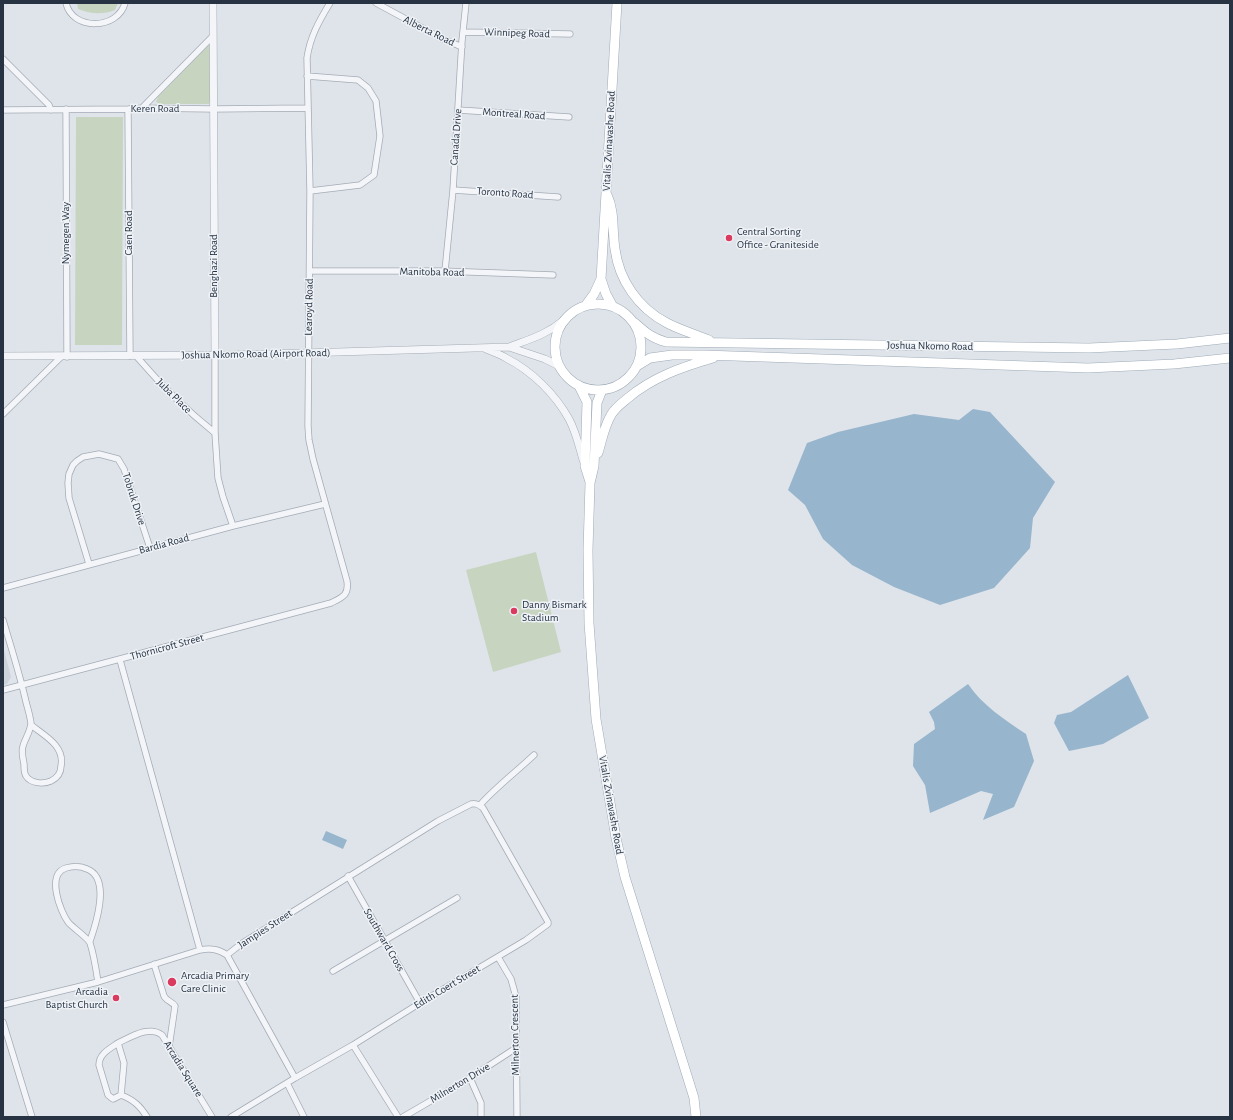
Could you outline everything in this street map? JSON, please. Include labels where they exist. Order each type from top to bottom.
[{"type":"main road","name":"Vitalis Zvinavashe Road","points":[[612,306],[601,279],[617,3]]},
{"type":"main road","points":[[606,192],[613,213],[613,237],[619,269],[631,292],[652,314],[667,323],[715,342]]},
{"type":"main road","name":"Vitalis Zvinavashe Road","points":[[586,305],[594,294],[601,279]]},
{"type":"main road","points":[[594,303],[604,304],[612,306],[625,313],[635,323],[639,334],[641,344],[637,366],[631,375],[613,388],[590,390],[571,381],[559,366],[555,354],[555,342],[558,331],[564,320],[573,311],[586,305],[594,303]]},
{"type":"main road","name":"Joshua Nkomo Road","points":[[635,323],[650,336],[666,342],[1089,348],[1177,344],[1230,338]]},
{"type":"main road","name":"Joshua Nkomo Road","points":[[637,366],[650,358],[672,355],[1088,368],[1174,364],[1230,358]]},
{"type":"main road","points":[[590,466],[611,415],[617,407],[646,385],[670,372],[722,356]]},
{"type":"main road","name":"Vitalis Zvinavashe Road","points":[[580,386],[587,402],[590,466],[588,550],[589,622],[596,719],[616,838],[625,877],[694,1098],[696,1117]]},
{"type":"main road","name":"Vitalis Zvinavashe Road","points":[[590,466],[597,403],[602,390]]},
{"type":"street","points":[[66,3],[69,11],[82,22],[103,23],[109,22],[119,15],[125,3]]},
{"type":"street","name":"Benghazi Road","points":[[213,3],[215,433],[218,478],[233,526]]},
{"type":"street","name":"Learoyd Road","points":[[330,3],[315,28],[310,42],[307,58],[307,76],[310,191],[309,440],[348,588],[346,595],[331,603]]},
{"type":"street","name":"Alberta Road","points":[[376,3],[441,38],[462,47]]},
{"type":"street","name":"Canada Drive","points":[[445,272],[453,190],[466,3]]},
{"type":"street","name":"Winnipeg Road","points":[[463,32],[570,34]]},
{"type":"street","points":[[142,108],[213,36]]},
{"type":"street","points":[[3,59],[49,105],[51,110]]},
{"type":"street","points":[[307,76],[358,80],[368,88],[376,101],[380,136],[374,175],[360,185],[310,191]]},
{"type":"street","name":"Keren Road","points":[[3,110],[308,108]]},
{"type":"street","name":"Nymegen Way","points":[[64,356],[66,109]]},
{"type":"street","name":"Caen Road","points":[[128,109],[133,357]]},
{"type":"street","name":"Montreal Road","points":[[458,110],[569,117]]},
{"type":"street","name":"Toronto Road","points":[[453,190],[558,197]]},
{"type":"street","name":"Manitoba Road","points":[[310,271],[445,272],[553,275]]},
{"type":"street","points":[[508,347],[542,335],[553,329],[564,320]]},
{"type":"street","points":[[508,347],[545,359],[559,366]]},
{"type":"street","name":"Joshua Nkomo Road (Airport Road)","points":[[3,356],[215,356],[508,347]]},
{"type":"street","points":[[484,348],[507,358],[542,384],[556,400],[569,420],[590,466]]},
{"type":"street","points":[[3,414],[64,356]]},
{"type":"street","name":"Juba Place","points":[[133,357],[166,390],[215,433]]},
{"type":"street","name":"Tobruk Drive","points":[[89,564],[70,498],[68,483],[69,474],[73,465],[84,457],[99,454],[118,459],[124,468],[150,548]]},
{"type":"street","name":"Bardia Road","points":[[3,588],[233,526],[325,504]]},
{"type":"street","name":"Thornicroft Street","points":[[3,690],[331,603]]},
{"type":"street","points":[[3,620],[22,684],[31,725],[22,748],[25,772],[34,782],[46,783],[57,777],[61,770],[61,754],[53,742],[31,725]]},
{"type":"street","points":[[120,660],[200,950]]},
{"type":"street","points":[[481,807],[493,791],[512,777],[534,755]]},
{"type":"street","name":"Jampies Street","points":[[3,1005],[98,982],[200,950],[209,948],[220,950],[227,955],[241,944],[348,876],[438,821],[471,804],[475,803],[481,807]]},
{"type":"street","name":"Edith Coert Street","points":[[234,1116],[498,957],[548,924],[481,807]]},
{"type":"street","points":[[90,941],[75,930],[62,912],[56,890],[56,882],[58,875],[65,868],[84,867],[94,872],[96,876],[100,896],[96,923],[90,941],[98,982]]},
{"type":"street","name":"Southward Cross","points":[[348,876],[420,1003]]},
{"type":"street","points":[[333,971],[457,898]]},
{"type":"street","points":[[227,955],[295,1078]]},
{"type":"street","name":"Milnerton Crescent","points":[[498,957],[511,979],[516,997],[517,1117]]},
{"type":"street","points":[[154,964],[165,998],[175,1006],[168,1046]]},
{"type":"street","points":[[3,1022],[32,1117]]},
{"type":"street","name":"Arcadia Square","points":[[121,1095],[113,1099],[108,1095],[99,1065],[99,1060],[104,1052],[118,1043],[147,1031],[158,1032],[162,1035],[212,1117]]},
{"type":"street","points":[[118,1043],[124,1063],[121,1095],[131,1098],[138,1103],[147,1117]]},
{"type":"street","points":[[353,1045],[398,1117]]},
{"type":"street","name":"Milnerton Drive","points":[[403,1117],[470,1078],[516,1048]]},
{"type":"street","points":[[470,1078],[481,1103],[481,1117]]},
{"type":"street","points":[[287,1083],[304,1117]]},
{"type":"shaded area","points":[[3,646],[11,677],[7,684],[3,685]]},
{"type":"green space","points":[[77,3],[118,3],[115,10],[106,13],[96,13],[78,9]]},
{"type":"green space","points":[[210,45],[209,104],[160,104],[156,102],[158,97]]},
{"type":"green space","points":[[76,117],[123,117],[122,345],[75,345]]},
{"type":"green space","name":"Danny Bismark Stadium","points":[[536,552],[561,652],[493,672],[466,570]]},
{"type":"water","points":[[973,409],[990,412],[1055,482],[1033,518],[1030,548],[994,588],[940,605],[894,587],[852,565],[823,539],[805,505],[788,490],[807,443],[838,432],[914,414],[959,420]]},
{"type":"water","points":[[1128,675],[1149,718],[1103,744],[1069,751],[1054,723],[1057,715],[1071,712]]},
{"type":"water","points":[[968,684],[980,699],[1002,718],[1026,734],[1034,761],[1014,807],[983,820],[993,794],[981,791],[930,813],[925,785],[913,766],[914,744],[935,729],[934,722],[929,712]]},
{"type":"water","points":[[326,831],[347,840],[343,849],[322,840]]},
{"type":"place","name":"Central Sorting Office - Graniteside","points":[[729,238]]},
{"type":"place","name":"Danny Bismark Stadium","points":[[514,611]]},
{"type":"place","name":"Arcadia Primary Care Clinic","points":[[172,982]]},
{"type":"place","name":"Arcadia Baptist Church","points":[[116,998]]}]
